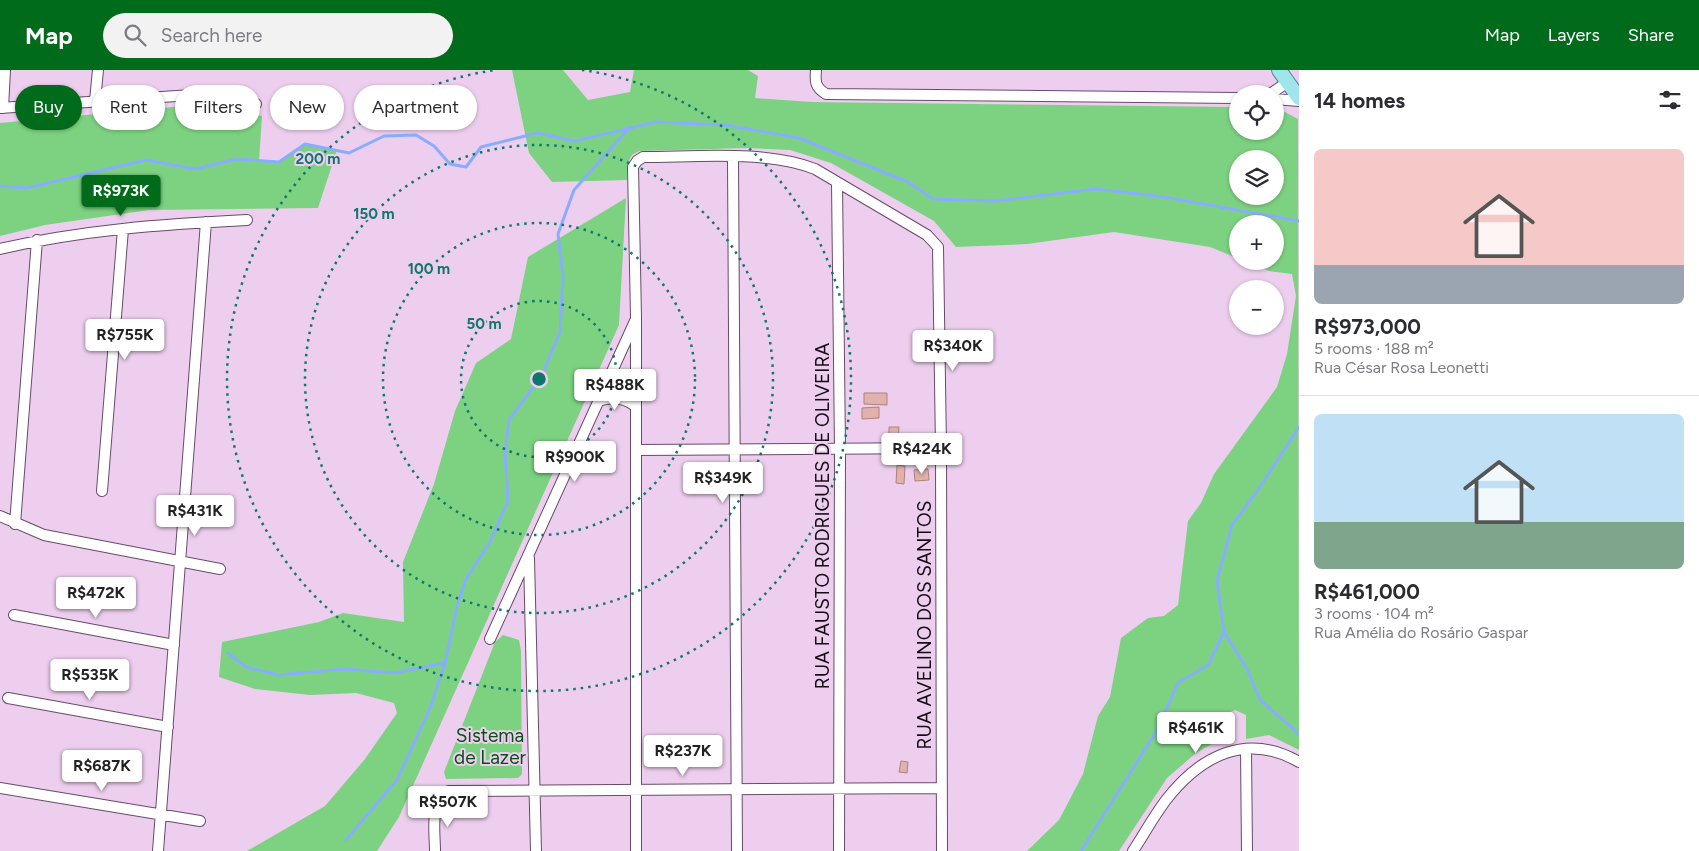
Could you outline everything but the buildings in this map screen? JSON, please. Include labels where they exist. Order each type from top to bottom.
[{"type":"main road","points":[[1279,70],[1299,99]]},
{"type":"street","points":[[5,70],[1,108],[92,101]]},
{"type":"street","points":[[97,85],[98,70]]},
{"type":"street","points":[[816,70],[815,81],[818,88],[826,94],[1229,98]]},
{"type":"street","points":[[1284,85],[1288,82]]},
{"type":"street","points":[[1284,99],[1299,99]]},
{"type":"street","name":"RUA AVELINO DOS SANTOS","points":[[636,317],[633,167],[643,157],[774,157],[797,162],[837,182],[928,235],[938,247],[941,448],[942,851]]},
{"type":"street","points":[[733,158],[737,851]]},
{"type":"street","name":"RUA FAUSTO RODRIGUES DE OLIVEIRA","points":[[837,182],[840,449],[839,851]]},
{"type":"street","points":[[0,249],[38,240],[123,229],[247,220]]},
{"type":"street","points":[[158,851],[206,222]]},
{"type":"street","points":[[102,491],[123,229]]},
{"type":"street","points":[[15,524],[38,240]]},
{"type":"street","points":[[490,639],[636,317]]},
{"type":"street","points":[[636,317],[636,851]]},
{"type":"street","points":[[598,401],[608,398],[619,398],[635,406]]},
{"type":"street","points":[[636,450],[941,448]]},
{"type":"street","points":[[0,516],[44,535],[220,569]]},
{"type":"street","points":[[529,555],[536,851]]},
{"type":"street","points":[[14,615],[174,645]]},
{"type":"street","points":[[8,698],[168,727]]},
{"type":"street","points":[[1133,851],[1165,801],[1189,775],[1222,754],[1246,749],[1272,751],[1299,762]]},
{"type":"street","points":[[1246,749],[1247,851]]},
{"type":"street","points":[[0,788],[200,821]]},
{"type":"street","points":[[435,851],[435,812],[440,800],[449,791],[942,788]]},
{"type":"street","points":[[1142,838],[1142,851]]},
{"type":"green space","points":[[512,70],[563,70],[588,100],[630,92],[634,70],[748,70],[758,76],[755,98],[812,102],[1229,107],[1229,140],[1284,140],[1284,112],[1298,119],[1299,750],[1269,735],[1246,739],[1246,715],[1235,710],[1223,716],[1219,740],[1196,753],[1167,778],[1119,851],[1027,851],[1059,820],[1083,774],[1098,716],[1110,697],[1121,638],[1148,618],[1164,616],[1178,605],[1188,521],[1201,503],[1214,474],[1277,387],[1287,354],[1296,296],[1292,274],[1267,270],[1284,270],[1284,215],[1229,215],[1229,255],[1210,247],[1114,232],[1027,244],[956,247],[934,221],[831,163],[790,150],[746,148],[639,151],[632,155],[628,162],[627,180],[552,182],[529,153]]},
{"type":"green space","points":[[175,107],[175,130],[260,130],[260,116],[262,116],[259,161],[279,162],[305,144],[337,150],[318,208],[149,210],[45,225],[0,236],[0,123],[15,122],[15,130],[82,130],[82,115],[92,114],[92,130],[165,130],[165,108]]},
{"type":"green space","points":[[626,198],[619,325],[399,817],[377,851],[247,851],[325,806],[365,759],[397,713],[394,703],[356,693],[310,695],[255,689],[219,677],[222,642],[319,622],[343,613],[404,622],[403,562],[434,484],[455,411],[476,363],[511,339],[528,257]]},
{"type":"green space","name":"Sistema de Lazer","points":[[503,635],[519,640],[521,651],[522,774],[518,778],[446,779],[444,772],[495,642]]},
{"type":"waterway","points":[[0,186],[27,188],[146,160],[195,169],[237,159],[279,162],[305,144],[349,153],[384,136],[416,135],[434,146],[450,164],[466,167],[481,147],[537,133],[575,141],[656,122],[725,125],[799,138],[908,182],[933,199],[994,201],[1096,189],[1164,197],[1299,221]]},
{"type":"waterway","points":[[346,840],[397,780],[431,706],[445,663],[457,606],[466,579],[490,542],[508,501],[505,452],[509,420],[542,375],[560,332],[563,276],[558,234],[574,190],[630,127]]},
{"type":"waterway","points":[[1081,851],[1156,732],[1178,683],[1208,665],[1224,632],[1217,581],[1232,525],[1258,490],[1299,427]]},
{"type":"waterway","points":[[1224,632],[1246,667],[1260,700],[1299,734]]},
{"type":"waterway","points":[[228,653],[246,667],[278,675],[345,669],[394,673],[445,663]]}]
